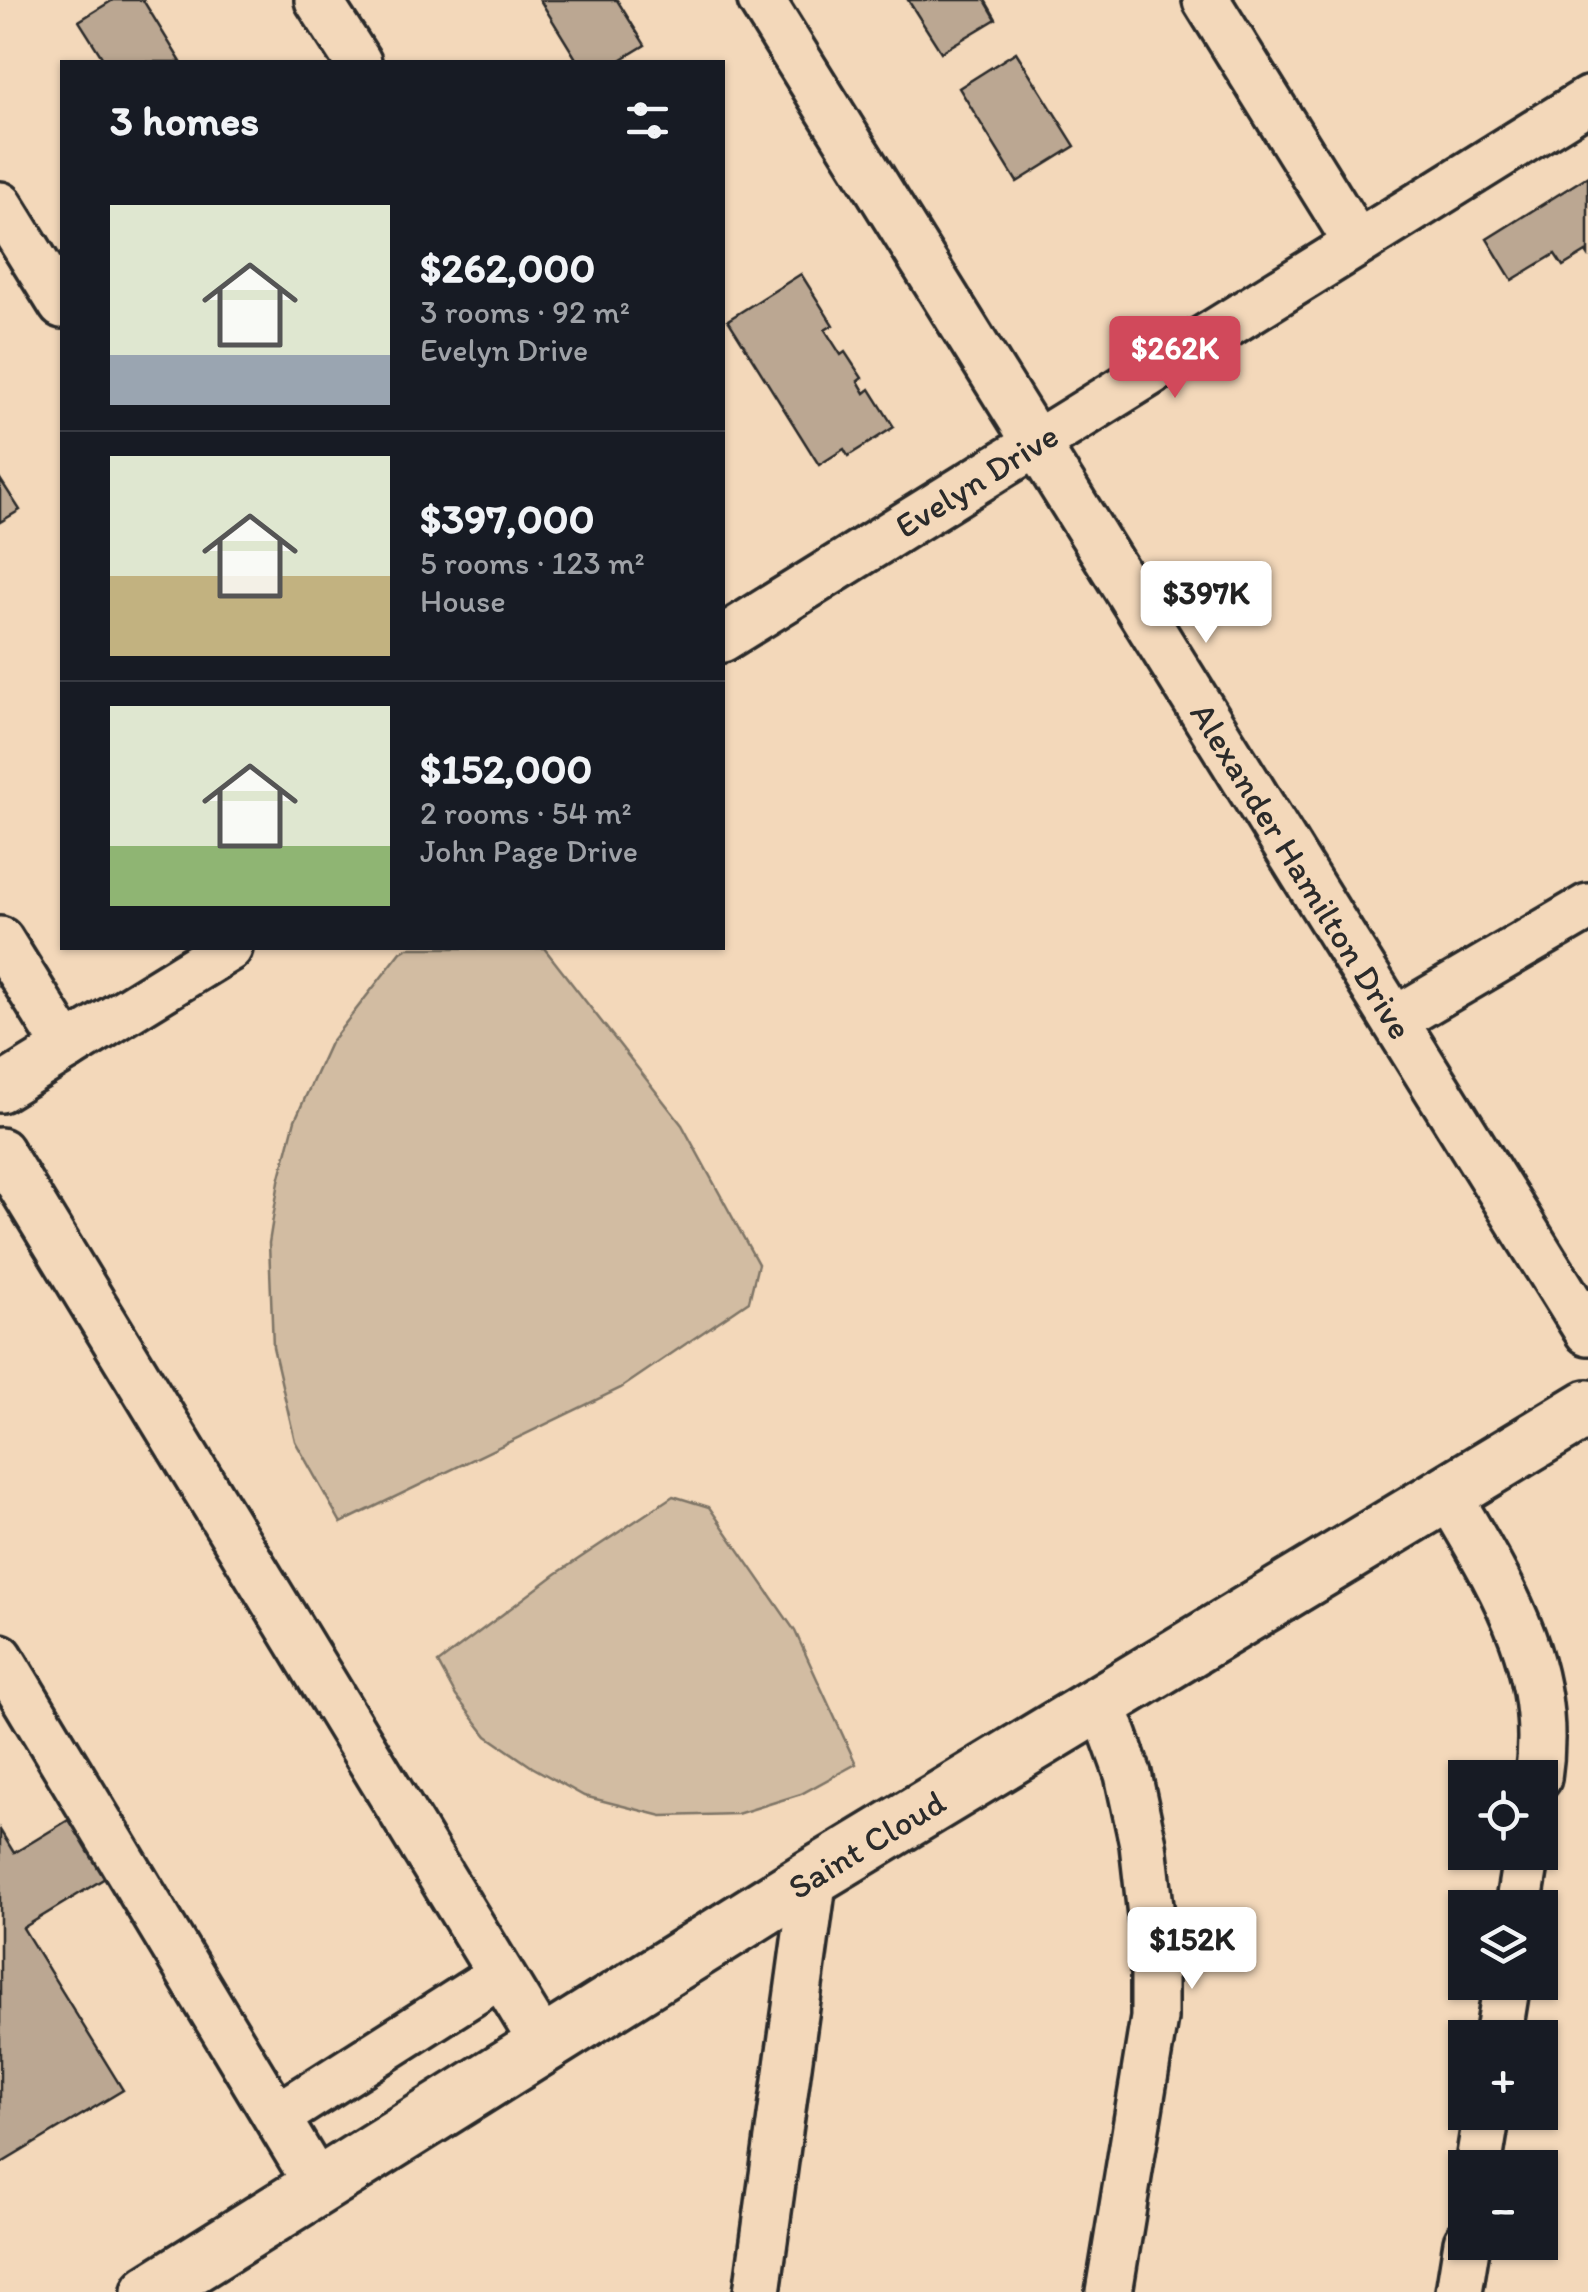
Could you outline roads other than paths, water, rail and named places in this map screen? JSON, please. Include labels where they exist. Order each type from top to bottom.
[{"type":"main road","name":"Saint Cloud","points":[[150,2292],[814,1876],[1588,1408]]},
{"type":"street","points":[[318,0],[357,60]]},
{"type":"street","name":"Alexander Hamilton Drive","points":[[761,0],[1588,1332]]},
{"type":"street","points":[[1206,0],[1357,243]]},
{"type":"street","name":"Evelyn Drive","points":[[725,638],[1588,100]]},
{"type":"street","points":[[0,205],[60,302]]},
{"type":"street","points":[[1395,1020],[1588,907]]},
{"type":"street","points":[[0,940],[67,1048]]},
{"type":"street","points":[[0,1089],[226,950]]},
{"type":"street","points":[[5,1171],[544,2047]]},
{"type":"street","points":[[1447,1493],[1516,1619],[1538,1687],[1541,1760]]},
{"type":"street","points":[[0,1656],[318,2186]]},
{"type":"street","points":[[1102,1702],[1128,1774],[1144,1844],[1154,1942],[1154,2018],[1108,2292]]},
{"type":"street","points":[[757,2292],[814,1876]]},
{"type":"street","points":[[277,2116],[500,1974]]},
{"type":"street","points":[[1459,2292],[1464,2260]]}]
